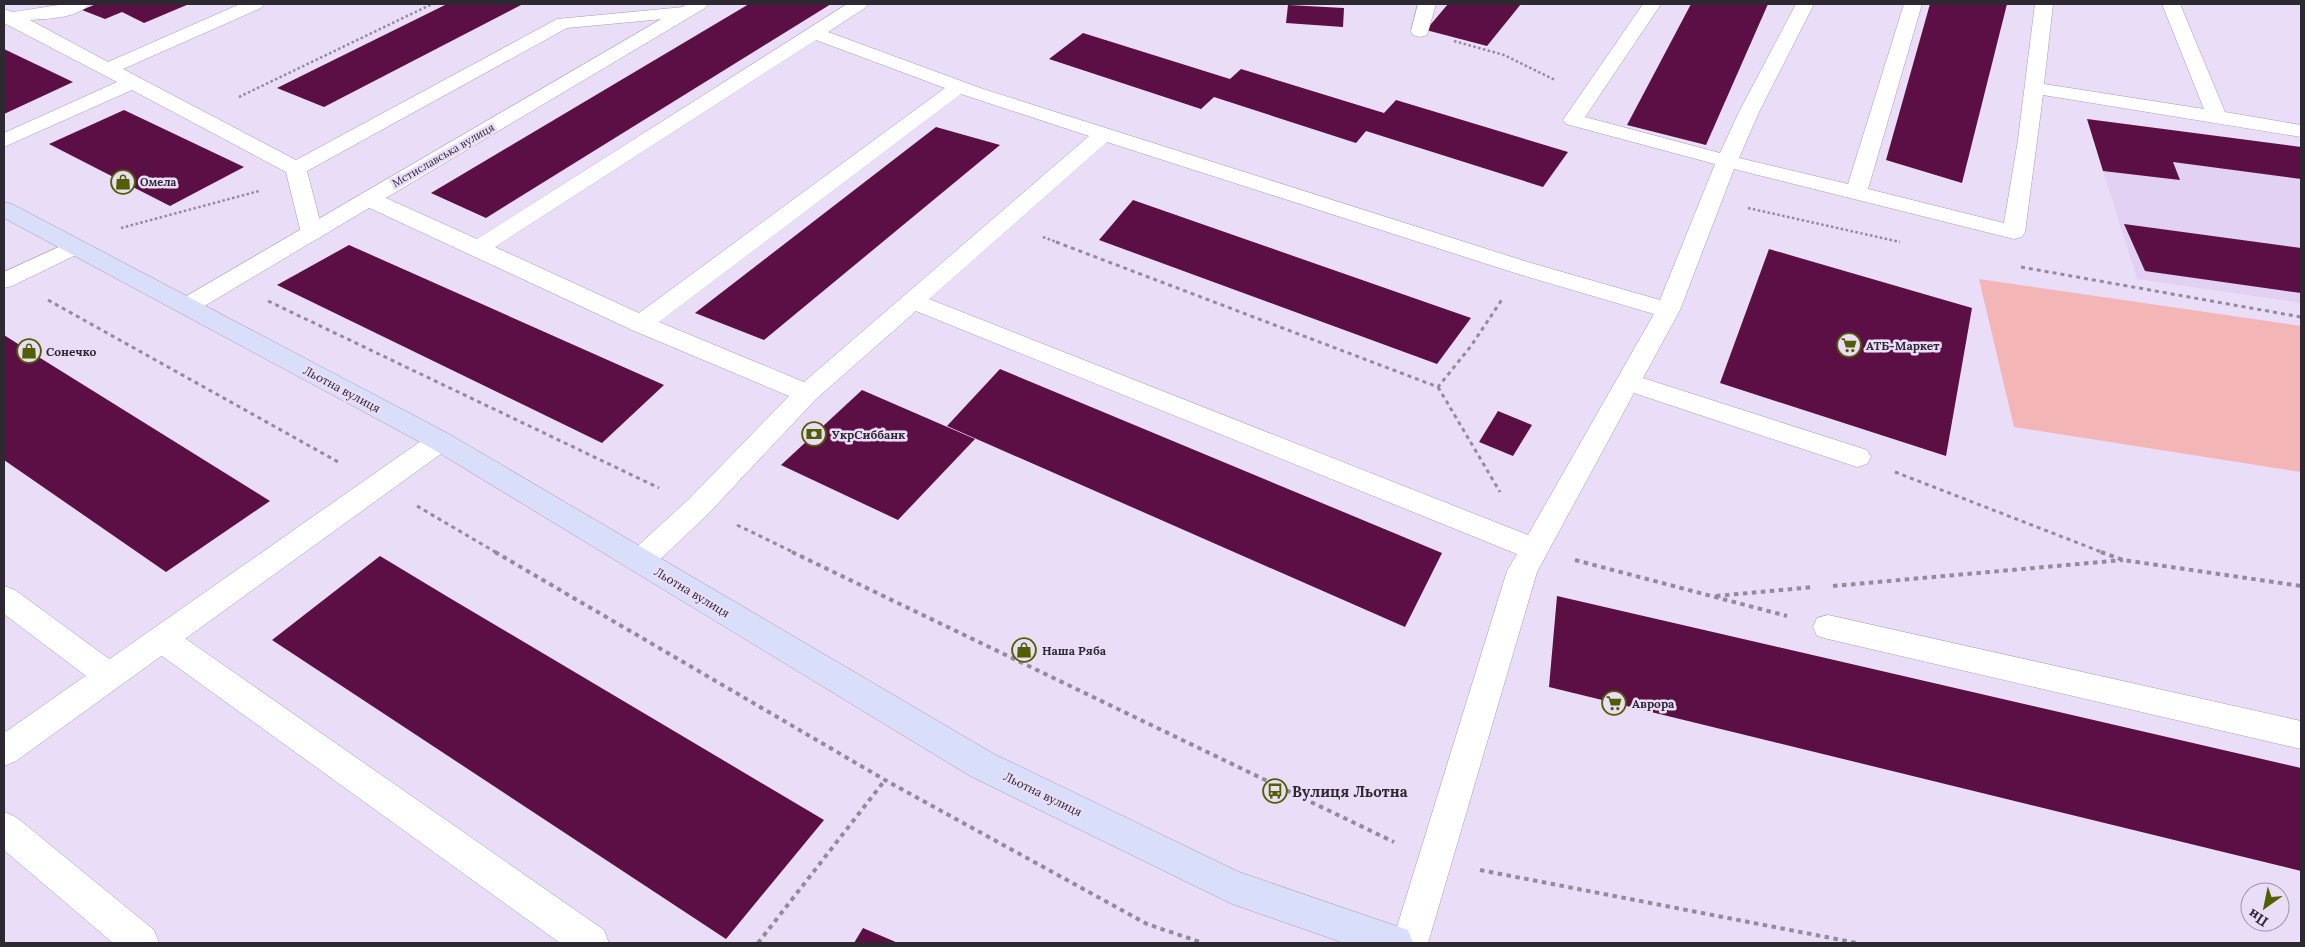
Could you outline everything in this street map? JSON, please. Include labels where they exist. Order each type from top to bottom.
[{"type":"street","points":[[6,16],[63,11],[80,4]]},
{"type":"street","points":[[107,69],[256,4]]},
{"type":"street","points":[[478,248],[859,4]]},
{"type":"street","points":[[1420,30],[1428,4]]},
{"type":"street","points":[[1652,4],[1573,120],[1856,194],[2014,232],[2044,4]]},
{"type":"street","points":[[1410,943],[1522,571],[1668,310],[1727,161],[1749,112],[1805,4]]},
{"type":"street","points":[[1856,194],[1913,4]]},
{"type":"street","points":[[2171,4],[2217,117]]},
{"type":"street","points":[[297,174],[563,23],[692,8]]},
{"type":"street","name":"Мстиславська вулиця","points":[[187,306],[692,8]]},
{"type":"street","points":[[6,16],[198,117],[297,174],[312,233]]},
{"type":"street","points":[[814,33],[960,86],[1104,133],[1513,264],[1668,310]]},
{"type":"street","points":[[4,140],[132,82]]},
{"type":"street","points":[[641,324],[960,86]]},
{"type":"street","points":[[2034,88],[2301,131]]},
{"type":"street","points":[[640,561],[698,507],[807,393],[1104,133]]},
{"type":"street","points":[[368,199],[641,324],[807,393]]},
{"type":"street","name":"Льотна вулиця","points":[[4,209],[440,441],[982,765],[1232,887],[1394,943]]},
{"type":"street","points":[[6,280],[74,247]]},
{"type":"street","points":[[912,301],[1534,549]]},
{"type":"street","points":[[1628,382],[1857,457]]},
{"type":"street","points":[[4,751],[440,441]]},
{"type":"street","points":[[4,598],[109,676]]},
{"type":"street","points":[[1828,627],[2301,735]]},
{"type":"street","points":[[162,639],[590,943]]},
{"type":"street","points":[[4,828],[141,943]]},
{"type":"path","points":[[198,117],[432,4]]},
{"type":"path","points":[[1420,30],[1504,55],[1589,97]]},
{"type":"path","points":[[121,228],[297,174]]},
{"type":"path","points":[[1712,200],[1902,243]]},
{"type":"path","points":[[1003,221],[1438,387],[1534,549],[1828,627]]},
{"type":"path","points":[[2017,267],[2301,317]]},
{"type":"path","points":[[6,280],[379,484],[885,780],[1147,924],[1203,943]]},
{"type":"path","points":[[1438,387],[1471,346],[1500,302]]},
{"type":"path","points":[[1857,457],[2124,560],[2301,586]]},
{"type":"path","points":[[1829,586],[2124,560]]},
{"type":"path","points":[[1712,596],[1820,587]]},
{"type":"path","points":[[758,943],[885,780]]},
{"type":"path","points":[[1435,861],[1857,943]]},
{"type":"shaded area","points":[[2087,119],[2301,147],[2301,303],[2137,279]]},
{"type":"shaded area","points":[[1979,279],[2301,326],[2301,472],[2014,427]]},
{"type":"building","points":[[96,4],[189,4],[144,23],[122,12],[105,19],[82,10]]},
{"type":"building","points":[[447,4],[523,4],[324,107],[277,88]]},
{"type":"building","points":[[749,4],[831,4],[486,218],[431,193]]},
{"type":"building","points":[[1448,4],[1521,4],[1487,46],[1426,30]]},
{"type":"building","points":[[1691,4],[1768,4],[1706,145],[1627,125]]},
{"type":"building","points":[[1930,4],[2007,4],[1962,183],[1886,160]]},
{"type":"building","points":[[1288,5],[1344,8],[1343,27],[1286,23]]},
{"type":"building","points":[[1083,33],[1230,79],[1241,69],[1384,113],[1396,100],[1568,152],[1543,187],[1366,131],[1356,143],[1214,97],[1201,109],[1049,59]]},
{"type":"building","points":[[4,49],[73,82],[4,114]]},
{"type":"building","points":[[124,110],[244,167],[170,206],[49,144]]},
{"type":"building","points":[[2087,119],[2301,147],[2301,179],[2173,162],[2180,180],[2103,171]]},
{"type":"building","points":[[936,127],[1000,145],[764,340],[695,313]]},
{"type":"building","points":[[1133,200],[1471,318],[1437,364],[1099,240]]},
{"type":"building","points":[[2124,224],[2301,248],[2301,293],[2145,271]]},
{"type":"building","points":[[349,245],[664,385],[602,443],[277,285]]},
{"type":"building","name":"АТБ-Маркет","points":[[1769,249],[1972,308],[1946,456],[1720,383]]},
{"type":"building","points":[[4,335],[270,501],[166,572],[4,460]]},
{"type":"building","points":[[1000,369],[1442,553],[1405,627],[947,426]]},
{"type":"building","points":[[862,390],[975,439],[898,520],[781,465]]},
{"type":"building","points":[[1498,411],[1532,425],[1513,456],[1479,442]]},
{"type":"building","points":[[380,556],[824,820],[726,939],[272,640]]},
{"type":"building","points":[[1557,596],[2301,768],[2301,871],[1549,687]]},
{"type":"building","points":[[863,928],[898,943],[854,943]]},
{"type":"place","name":"Омела","points":[[123,182]]},
{"type":"place","name":"АТБ-Маркет","points":[[1849,345]]},
{"type":"place","name":"Сонечко","points":[[29,351]]},
{"type":"place","name":"УкрСиббанк","points":[[814,434]]},
{"type":"place","name":"Наша Ряба","points":[[1024,650]]},
{"type":"place","name":"Аврора","points":[[1614,703]]},
{"type":"place","name":"Вулиця Льотна","points":[[1275,791]]}]
